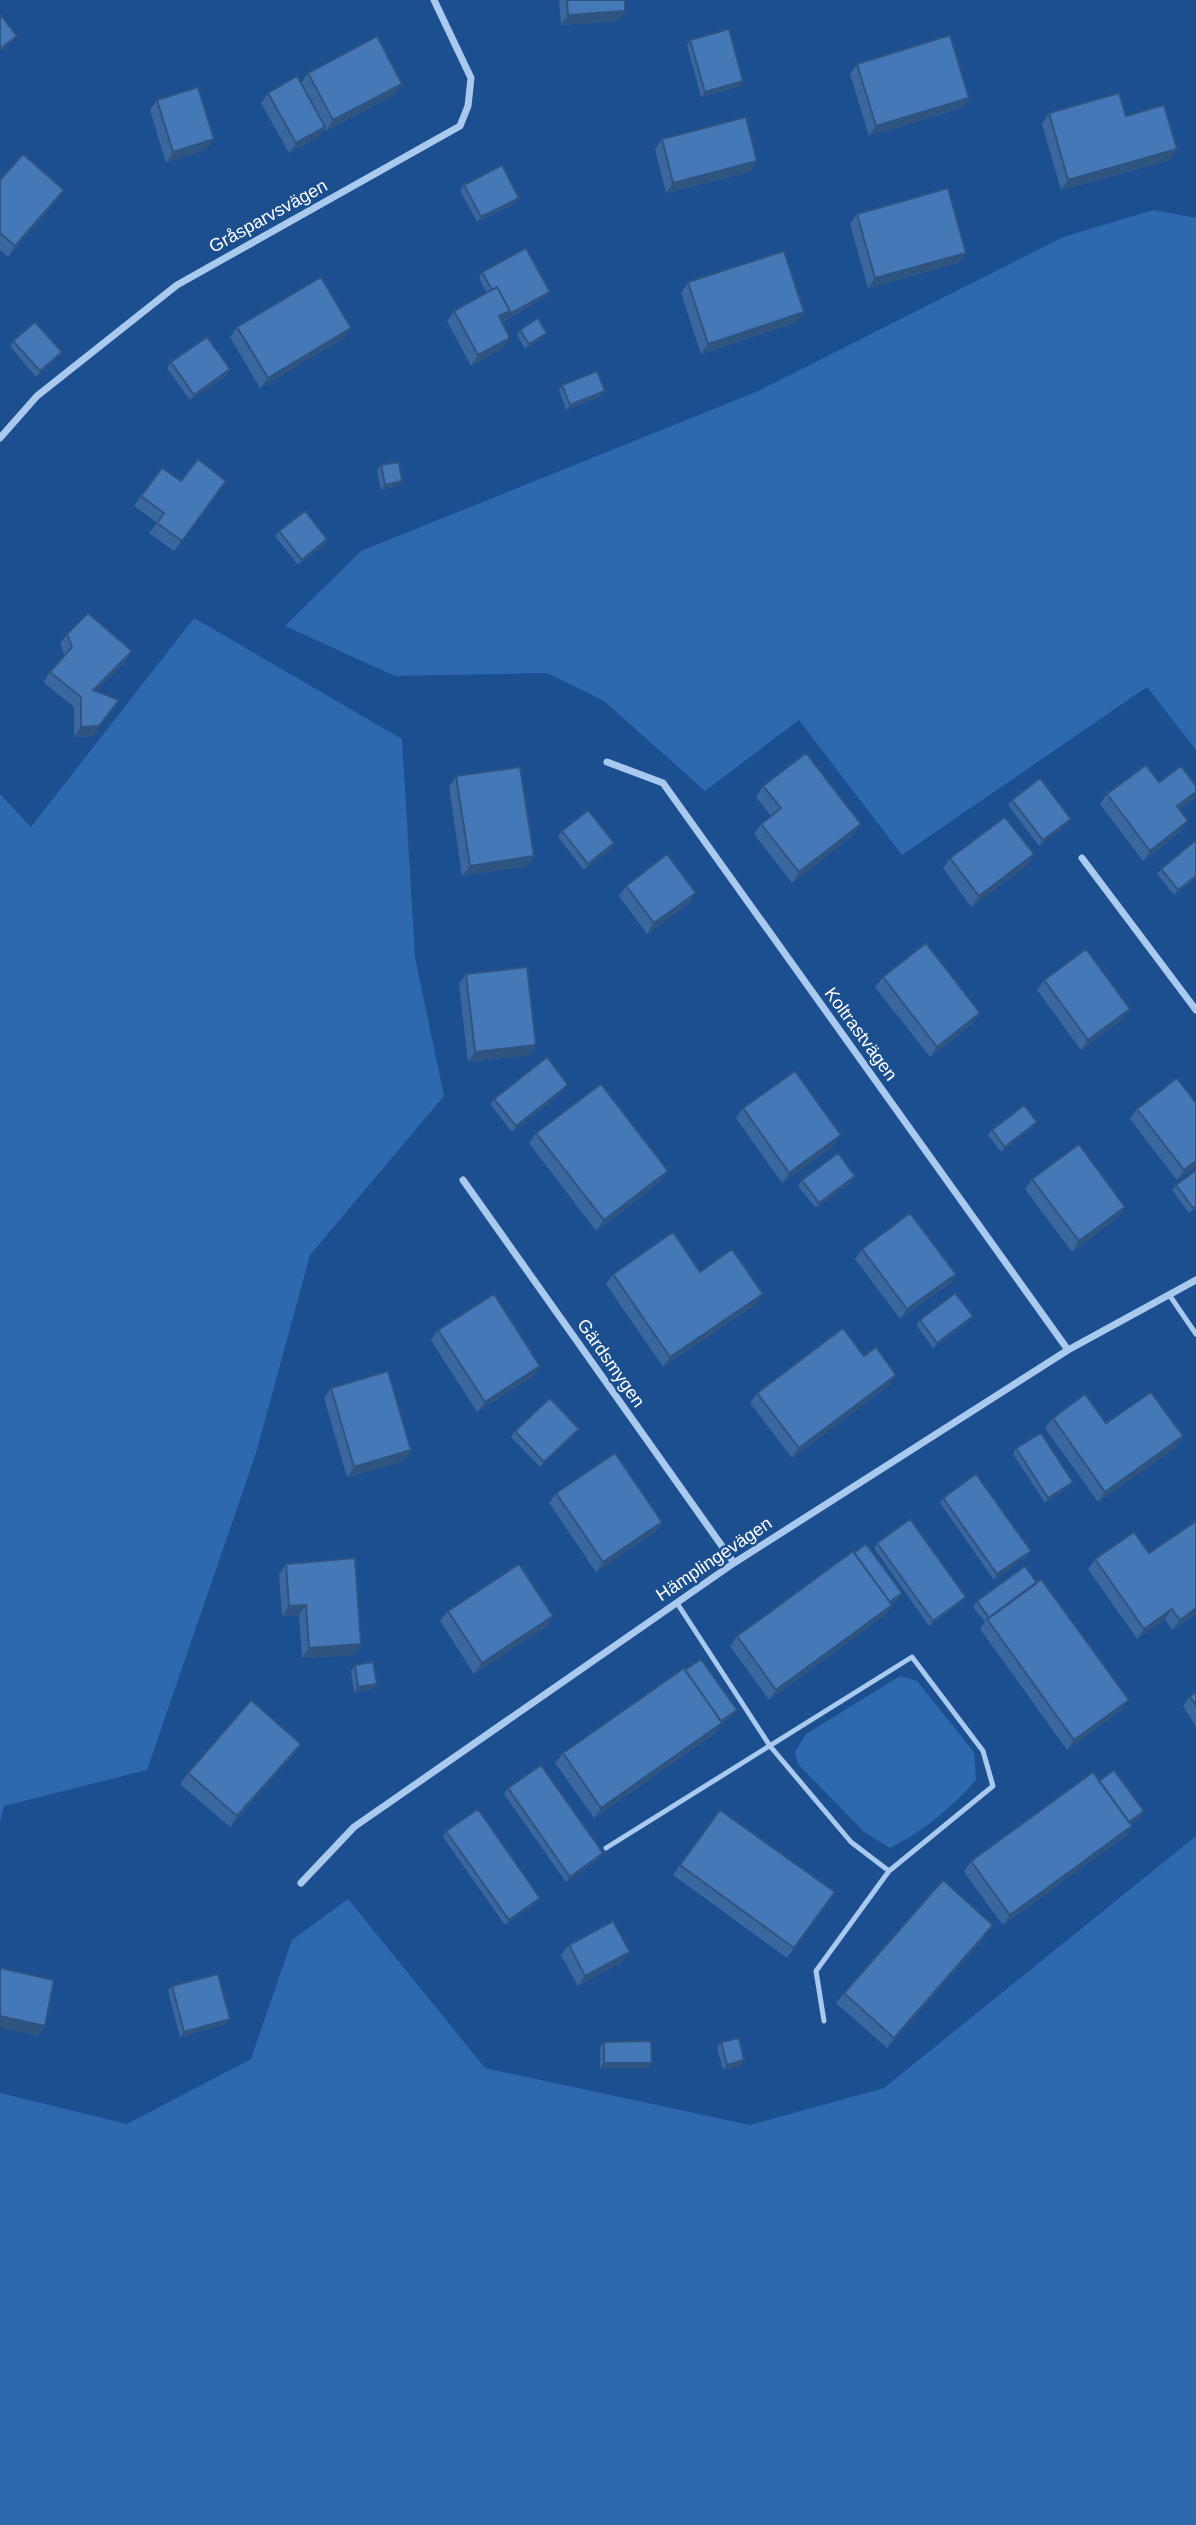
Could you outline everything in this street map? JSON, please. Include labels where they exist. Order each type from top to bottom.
[{"type":"street","name":"Gråsparvsvägen","points":[[0,438],[37,396],[177,285],[460,126],[468,106],[471,78],[433,0]]},
{"type":"street","name":"Koltrastvägen","points":[[607,762],[663,783],[1068,1350]]},
{"type":"street","points":[[1082,858],[1196,1010]]},
{"type":"street","name":"Gärdsmygen","points":[[463,1181],[734,1563]]},
{"type":"street","name":"Hämplingevägen","points":[[301,1883],[354,1827],[734,1563],[1068,1350],[1196,1280]]},
{"type":"lane","points":[[1170,1296],[1196,1334]]},
{"type":"lane","points":[[677,1603],[770,1746],[851,1842],[889,1871]]},
{"type":"lane","points":[[606,1848],[912,1657],[983,1751],[993,1786],[889,1871],[816,1972],[824,2021]]},
{"type":"shaded area","points":[[1153,210],[1196,218],[1196,750],[1147,687],[902,855],[799,720],[705,791],[604,701],[547,673],[395,676],[285,626],[361,551],[756,392],[1063,237]]},
{"type":"shaded area","points":[[194,618],[402,739],[415,957],[444,1096],[310,1255],[256,1453],[147,1770],[4,1806],[0,1822],[0,794],[31,827]]},
{"type":"shaded area","points":[[900,1676],[917,1681],[974,1752],[976,1780],[936,1818],[890,1848],[864,1832],[798,1764],[795,1752],[806,1734]]},
{"type":"shaded area","points":[[1196,1836],[1196,2525],[0,2525],[0,2093],[127,2124],[251,2059],[292,1940],[348,1899],[485,2068],[750,2125],[884,2088]]},
{"type":"building","points":[[567,0],[625,0],[625,11],[568,15]]},
{"type":"building","points":[[0,14],[17,36],[0,49]]},
{"type":"building","points":[[729,29],[743,81],[705,92],[690,40]]},
{"type":"building","points":[[950,35],[969,98],[876,126],[857,64]]},
{"type":"building","points":[[377,36],[402,84],[333,120],[308,73]]},
{"type":"building","points":[[297,76],[325,127],[296,143],[268,93]]},
{"type":"building","points":[[198,87],[214,139],[173,152],[157,100]]},
{"type":"building","points":[[1119,93],[1126,116],[1164,105],[1177,149],[1068,180],[1049,113]]},
{"type":"building","points":[[746,117],[757,161],[673,183],[662,139]]},
{"type":"building","points":[[23,154],[64,190],[15,246],[0,233],[0,180]]},
{"type":"building","points":[[502,165],[519,198],[481,217],[464,185]]},
{"type":"building","points":[[948,188],[966,253],[875,278],[857,214]]},
{"type":"building","points":[[526,248],[550,292],[506,316],[510,311],[497,287],[492,290],[482,272]]},
{"type":"building","points":[[784,251],[804,312],[708,344],[688,282]]},
{"type":"building","points":[[321,277],[351,328],[268,378],[237,327]]},
{"type":"building","points":[[497,287],[510,311],[499,316],[510,338],[478,355],[454,311]]},
{"type":"building","points":[[538,318],[547,333],[529,344],[520,330]]},
{"type":"building","points":[[35,322],[62,352],[40,371],[13,341]]},
{"type":"building","points":[[207,337],[230,369],[194,395],[171,362]]},
{"type":"building","points":[[597,371],[605,391],[570,405],[562,385]]},
{"type":"building","points":[[198,459],[226,481],[182,541],[157,523],[164,513],[141,496],[162,468],[181,481]]},
{"type":"building","points":[[399,462],[402,481],[385,485],[381,465]]},
{"type":"building","points":[[305,511],[327,539],[302,560],[279,531]]},
{"type":"building","points":[[88,613],[132,651],[93,690],[119,700],[99,726],[81,727],[81,697],[50,672],[72,647],[67,634]]},
{"type":"building","points":[[806,753],[861,824],[799,872],[761,824],[781,808],[763,786]]},
{"type":"building","points":[[1146,765],[1159,782],[1181,766],[1196,786],[1196,792],[1177,806],[1188,821],[1150,851],[1107,794]]},
{"type":"building","points":[[520,767],[534,856],[470,866],[456,776]]},
{"type":"building","points":[[1040,778],[1071,819],[1043,840],[1012,800]]},
{"type":"building","points":[[588,810],[614,843],[588,864],[562,831]]},
{"type":"building","points":[[1005,817],[1034,854],[979,896],[950,858]]},
{"type":"building","points":[[1196,840],[1196,876],[1178,890],[1161,869]]},
{"type":"building","points":[[667,854],[696,893],[654,923],[626,886]]},
{"type":"building","points":[[926,943],[980,1013],[937,1047],[883,977]]},
{"type":"building","points":[[1086,949],[1130,1009],[1088,1040],[1044,980]]},
{"type":"building","points":[[527,967],[536,1045],[475,1052],[466,974]]},
{"type":"building","points":[[547,1057],[568,1085],[516,1126],[494,1099]]},
{"type":"building","points":[[795,1071],[841,1135],[789,1173],[743,1108]]},
{"type":"building","points":[[1177,1078],[1196,1103],[1196,1161],[1184,1170],[1137,1109]]},
{"type":"building","points":[[601,1084],[668,1171],[604,1220],[536,1133]]},
{"type":"building","points":[[1024,1105],[1037,1122],[1005,1147],[992,1130]]},
{"type":"building","points":[[1079,1144],[1125,1207],[1079,1241],[1032,1179]]},
{"type":"building","points":[[838,1153],[855,1176],[819,1203],[802,1180]]},
{"type":"building","points":[[1196,1170],[1196,1206],[1193,1208],[1176,1185]]},
{"type":"building","points":[[910,1213],[956,1274],[907,1309],[862,1249]]},
{"type":"building","points":[[673,1232],[700,1272],[732,1249],[763,1294],[670,1357],[613,1274]]},
{"type":"building","points":[[955,1293],[973,1316],[937,1343],[920,1320]]},
{"type":"building","points":[[494,1294],[540,1366],[485,1402],[438,1330]]},
{"type":"building","points":[[843,1328],[864,1356],[876,1347],[896,1375],[799,1448],[757,1393]]},
{"type":"building","points":[[388,1371],[411,1450],[354,1467],[331,1388]]},
{"type":"building","points":[[1151,1392],[1183,1436],[1105,1492],[1053,1418],[1085,1394],[1106,1423]]},
{"type":"building","points":[[550,1398],[579,1429],[544,1462],[515,1431]]},
{"type":"building","points":[[1041,1433],[1073,1482],[1048,1498],[1016,1448]]},
{"type":"building","points":[[615,1453],[662,1522],[603,1562],[556,1493]]},
{"type":"building","points":[[976,1474],[1031,1551],[997,1574],[943,1498]]},
{"type":"building","points":[[910,1519],[966,1597],[933,1621],[877,1543]]},
{"type":"building","points":[[1196,1521],[1196,1608],[1180,1620],[1172,1609],[1144,1629],[1095,1559],[1134,1532],[1149,1553]]},
{"type":"building","points":[[866,1544],[902,1593],[890,1602],[854,1553]]},
{"type":"building","points":[[853,1551],[892,1605],[776,1690],[737,1636]]},
{"type":"building","points":[[355,1558],[361,1644],[309,1648],[306,1605],[289,1606],[286,1564]]},
{"type":"building","points":[[519,1564],[553,1616],[482,1663],[448,1611]]},
{"type":"building","points":[[1025,1566],[1037,1583],[989,1618],[977,1601]]},
{"type":"building","points":[[1041,1579],[1129,1700],[1074,1740],[987,1619]]},
{"type":"building","points":[[701,1659],[737,1710],[721,1721],[685,1670]]},
{"type":"building","points":[[373,1662],[377,1684],[358,1687],[355,1665]]},
{"type":"building","points":[[684,1668],[722,1723],[601,1808],[563,1753]]},
{"type":"building","points":[[1196,1692],[1196,1706],[1190,1696]]},
{"type":"building","points":[[251,1700],[301,1744],[237,1816],[188,1773]]},
{"type":"building","points":[[541,1765],[603,1853],[570,1877],[508,1788]]},
{"type":"building","points":[[1114,1770],[1144,1811],[1129,1822],[1099,1781]]},
{"type":"building","points":[[1093,1772],[1132,1826],[1010,1915],[971,1861]]},
{"type":"building","points":[[478,1809],[540,1898],[509,1920],[446,1831]]},
{"type":"building","points":[[720,1810],[835,1892],[794,1948],[680,1865]]},
{"type":"building","points":[[943,1880],[993,1925],[894,2038],[844,1993]]},
{"type":"building","points":[[613,1921],[630,1952],[585,1976],[569,1945]]},
{"type":"building","points":[[0,1968],[54,1980],[45,2026],[0,2016]]},
{"type":"building","points":[[218,1974],[230,2019],[184,2032],[172,1986]]},
{"type":"building","points":[[739,2038],[744,2060],[727,2065],[721,2042]]},
{"type":"building","points":[[651,2041],[652,2063],[604,2063],[604,2042]]}]
